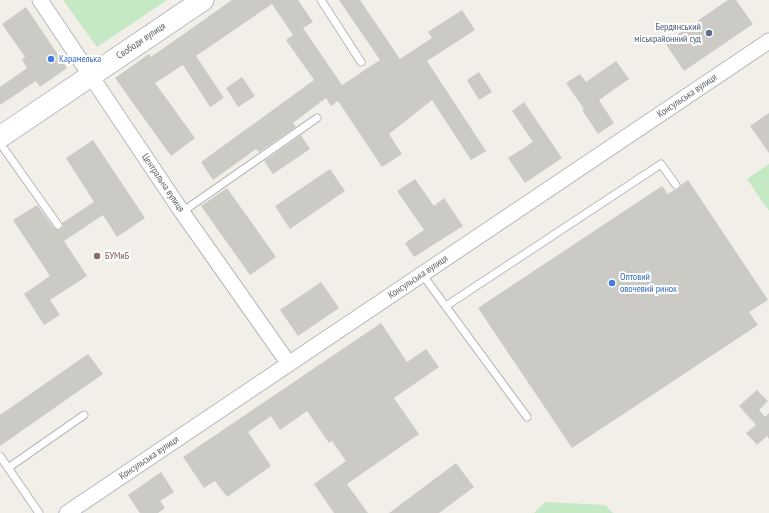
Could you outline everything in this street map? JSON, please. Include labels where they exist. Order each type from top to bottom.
[{"type":"main road","name":"Свободи вулиця","points":[[0,137],[203,0]]},
{"type":"street","name":"Центральна вулиця","points":[[40,0],[182,212],[289,364]]},
{"type":"street","name":"Консульська вулиця","points":[[67,513],[769,42]]},
{"type":"lane","points":[[321,0],[320,2],[361,62]]},
{"type":"lane","points":[[182,212],[317,118]]},
{"type":"lane","points":[[0,143],[58,225]]},
{"type":"lane","points":[[446,306],[661,164],[676,185]]},
{"type":"lane","points":[[422,274],[527,417]]},
{"type":"lane","points":[[8,468],[84,415]]},
{"type":"lane","points":[[0,456],[39,513]]},
{"type":"green space","points":[[63,0],[167,0],[97,47]]},
{"type":"green space","points":[[769,164],[769,211],[747,179]]},
{"type":"green space","points":[[545,502],[605,505],[613,513],[534,513]]},
{"type":"building","points":[[232,0],[298,0],[313,22],[303,28],[342,85],[380,60],[339,0],[360,0],[400,59],[432,38],[428,32],[462,10],[475,30],[427,61],[486,151],[471,160],[432,100],[389,134],[402,154],[382,167],[338,101],[331,106],[326,98],[293,123],[296,127],[259,152],[256,149],[213,180],[201,162],[314,80],[286,40],[293,35],[272,4],[196,56],[224,98],[210,107],[183,65],[155,83],[195,138],[171,156],[115,78],[149,54],[151,57]]},
{"type":"building","name":"Бердянський міськрайонний суд","points":[[728,0],[736,0],[753,24],[684,71],[665,43]]},
{"type":"building","points":[[26,7],[67,68],[40,87],[36,81],[0,105],[0,87],[27,68],[22,60],[25,57],[2,24]]},
{"type":"building","points":[[616,61],[629,79],[599,100],[614,123],[598,134],[582,110],[584,109],[566,83],[580,74],[586,82]]},
{"type":"building","points":[[479,72],[492,92],[479,100],[467,80]]},
{"type":"building","points":[[242,77],[255,96],[238,107],[226,88]]},
{"type":"building","points":[[524,102],[562,158],[525,183],[508,158],[533,142],[512,111]]},
{"type":"building","points":[[769,113],[769,153],[750,126]]},
{"type":"building","points":[[301,135],[310,149],[273,174],[264,161]]},
{"type":"building","name":"БУМиБ","points":[[93,140],[145,218],[117,237],[103,215],[64,241],[87,276],[50,300],[60,315],[44,325],[24,294],[50,276],[13,220],[37,205],[54,228],[59,230],[63,227],[62,223],[94,202],[66,158]]},
{"type":"building","points":[[330,169],[345,191],[290,229],[275,206]]},
{"type":"building","points":[[415,179],[434,206],[444,198],[463,226],[414,257],[405,243],[424,230],[397,191]]},
{"type":"building","points":[[688,180],[768,300],[749,312],[758,325],[572,448],[478,308],[662,186],[668,194],[679,189],[681,185]]},
{"type":"building","points":[[227,188],[276,257],[250,275],[201,206]]},
{"type":"building","points":[[321,282],[339,308],[298,336],[280,310]]},
{"type":"building","points":[[381,323],[407,362],[426,349],[439,367],[394,398],[419,434],[347,484],[368,513],[334,513],[314,484],[346,461],[332,441],[329,443],[307,411],[280,430],[271,416],[248,432],[271,466],[227,497],[215,481],[204,488],[183,457]]},
{"type":"building","points":[[88,354],[103,374],[0,446],[0,415]]},
{"type":"building","points":[[757,390],[768,401],[759,410],[765,417],[769,413],[769,439],[767,436],[757,445],[746,433],[756,425],[739,406]]},
{"type":"building","points":[[456,463],[474,487],[439,513],[389,513]]},
{"type":"building","points":[[161,472],[174,492],[160,501],[165,508],[158,513],[140,513],[128,495]]},
{"type":"place","name":"Бердянський міськрайонний суд","points":[[709,33]]},
{"type":"place","name":"Карамелька","points":[[51,59]]},
{"type":"place","name":"БУМиБ","points":[[97,256]]},
{"type":"place","name":"Оптовий овочевий ринок","points":[[612,283]]}]
